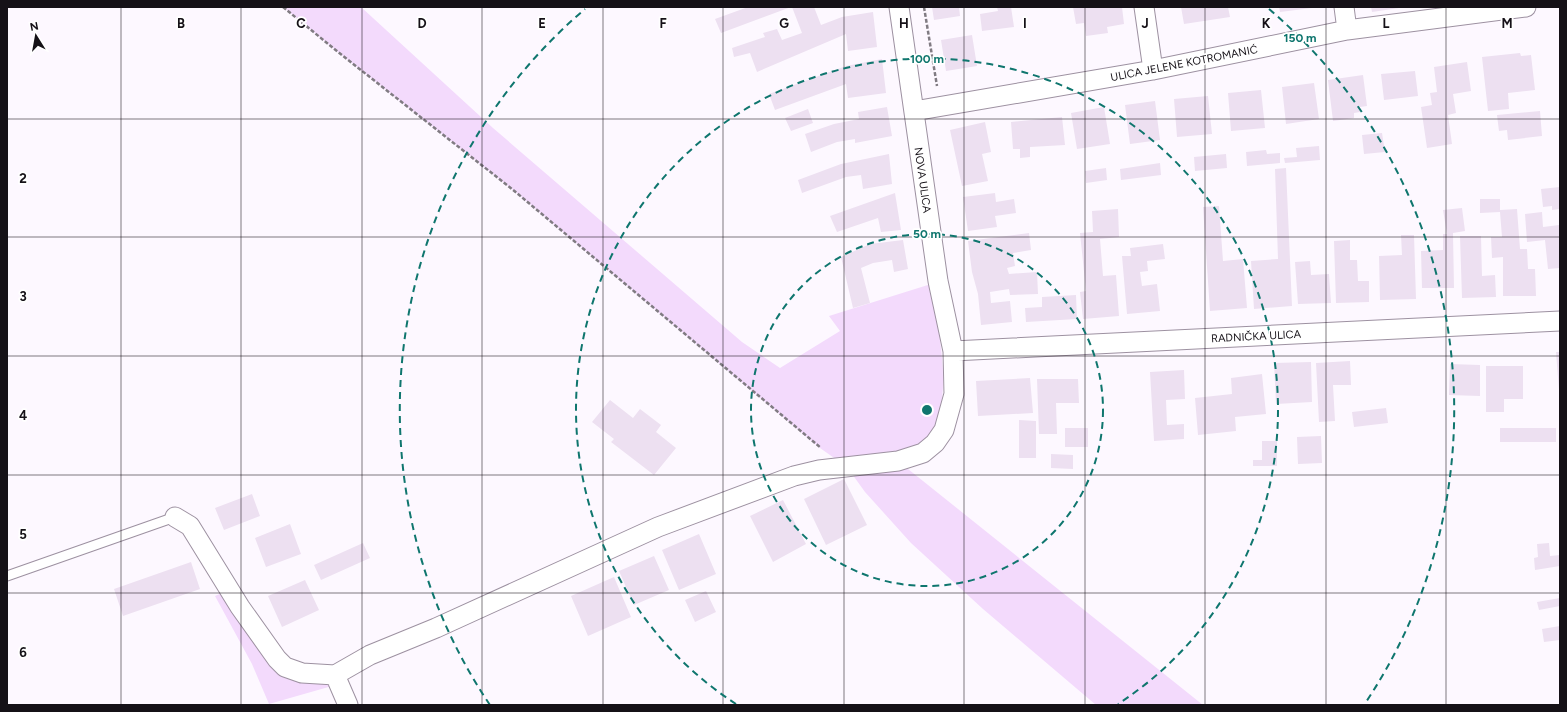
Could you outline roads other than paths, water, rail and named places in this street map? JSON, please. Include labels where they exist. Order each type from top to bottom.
[{"type":"street","name":"NOVA ULICA","points":[[335,675],[370,654],[436,628],[658,527],[794,476],[819,470],[898,461],[923,453],[935,443],[944,430],[954,394],[953,351],[938,281],[899,7]]},
{"type":"street","points":[[1144,7],[1153,70]]},
{"type":"street","points":[[1344,7],[1347,30]]},
{"type":"street","name":"ULICA JELENE KOTROMANIĆ","points":[[914,111],[1153,70],[1347,30],[1526,7]]},
{"type":"street","name":"RADNIČKA ULICA","points":[[953,351],[1560,321]]},
{"type":"street","points":[[175,517],[190,526],[240,607],[276,659],[285,667],[302,673],[335,675],[346,700]]},
{"type":"lane","points":[[7,576],[175,517]]}]
